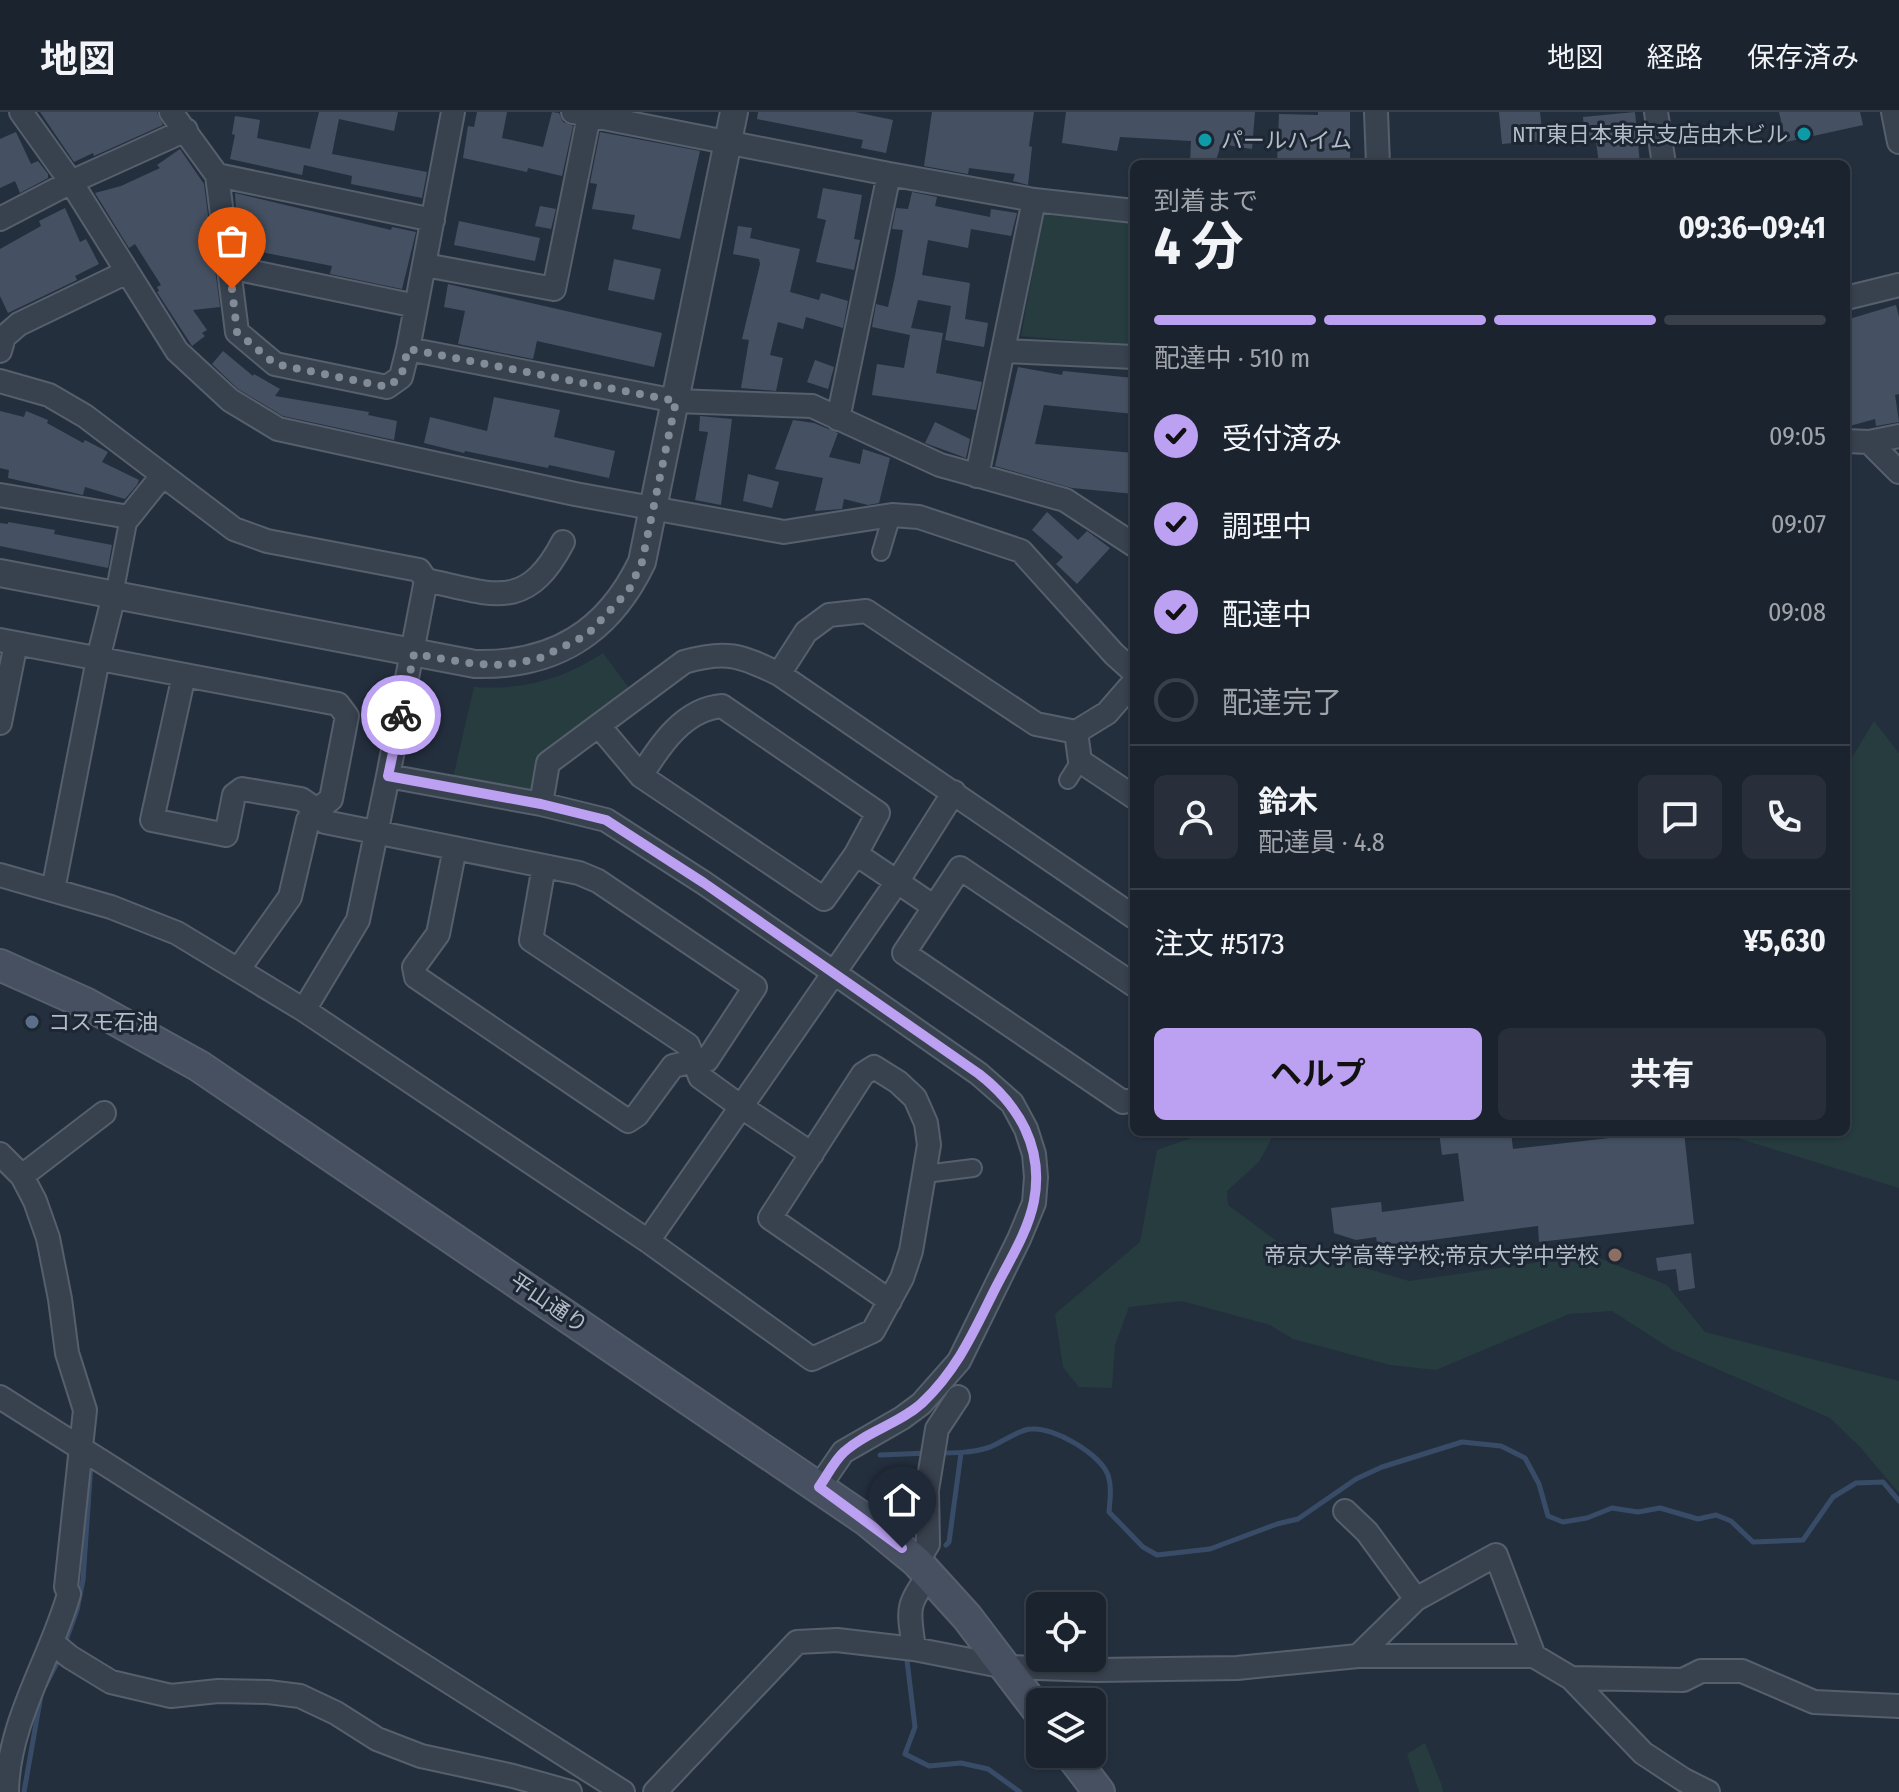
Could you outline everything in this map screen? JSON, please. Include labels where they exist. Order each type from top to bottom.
[{"type":"main road","name":"平山通り","points":[[0,965],[87,1004],[199,1066],[866,1520],[923,1568],[967,1617],[1026,1694]]},
{"type":"main road","points":[[1081,1768],[1099,1792]]},
{"type":"street","points":[[21,112],[71,182],[177,351],[230,400],[278,429],[575,494],[784,532],[892,515],[919,517],[1021,551],[1130,668]]},
{"type":"street","points":[[171,112],[217,175],[237,332],[275,364],[387,387],[401,377],[408,349],[453,112]]},
{"type":"street","points":[[0,573],[475,664],[504,665],[538,659],[587,635],[629,590],[642,562],[734,112]]},
{"type":"street","points":[[1376,112],[1378,160]]},
{"type":"street","points":[[1656,112],[1663,160]]},
{"type":"street","points":[[1893,112],[1899,141]]},
{"type":"street","points":[[425,265],[554,289],[581,114],[1034,200],[1130,211]]},
{"type":"street","points":[[0,219],[71,182],[186,130]]},
{"type":"street","points":[[838,419],[889,174]]},
{"type":"street","points":[[217,175],[433,220]]},
{"type":"street","points":[[977,476],[1034,200]]},
{"type":"street","points":[[229,267],[416,306]]},
{"type":"street","points":[[0,351],[4,337],[19,324],[127,272]]},
{"type":"street","points":[[1850,297],[1899,285]]},
{"type":"street","points":[[408,349],[676,401],[812,406],[940,465],[1065,500],[1130,542]]},
{"type":"street","points":[[1005,351],[1130,357]]},
{"type":"street","points":[[0,381],[49,395],[85,416],[234,529],[267,541],[419,570],[426,580],[498,595],[520,591],[535,581],[550,566],[563,542]]},
{"type":"street","points":[[1850,441],[1869,442],[1899,436]]},
{"type":"street","points":[[1869,442],[1899,472]]},
{"type":"street","points":[[53,890],[129,517],[162,476]]},
{"type":"street","points":[[0,495],[129,517]]},
{"type":"street","points":[[881,552],[892,515]]},
{"type":"street","points":[[304,1010],[358,920],[414,654],[426,580]]},
{"type":"street","points":[[779,674],[806,632],[829,615],[867,604],[1036,724],[1076,732],[1107,713],[1130,687]]},
{"type":"street","points":[[0,723],[8,641],[338,704],[347,716],[331,799],[308,820],[290,897],[238,970]]},
{"type":"street","points":[[541,804],[548,763],[684,662],[727,653],[744,657],[779,674],[954,792],[1030,836],[1130,914]]},
{"type":"street","points":[[184,675],[152,820],[226,835],[234,795],[242,789],[301,799],[317,810],[325,822],[377,832],[579,873],[598,881],[755,987],[707,1060],[673,1066],[637,1115],[628,1121],[416,977],[414,967],[438,934],[455,848]]},
{"type":"street","points":[[599,726],[641,776],[824,899],[856,854],[878,813],[722,706],[706,707],[665,738],[641,776]]},
{"type":"street","points":[[1076,732],[1074,770],[1130,795]]},
{"type":"street","points":[[388,776],[541,804],[606,820],[833,972],[998,1088],[1012,1103],[1026,1129],[1026,1156],[1036,1177],[1034,1203],[959,1361],[921,1404],[843,1452],[819,1487]]},
{"type":"street","points":[[648,1241],[897,882],[954,792]]},
{"type":"street","points":[[856,854],[933,906]]},
{"type":"street","points":[[544,866],[531,940],[688,1045],[700,1077],[812,1154]]},
{"type":"street","points":[[1130,982],[960,868],[904,953],[1123,1102],[1130,1101]]},
{"type":"street","points":[[0,875],[111,907],[177,933],[304,1010],[648,1241],[812,1359],[873,1331],[890,1301],[902,1278],[911,1251],[929,1145],[926,1123],[915,1098],[898,1082],[874,1067],[863,1074],[770,1218],[890,1301]]},
{"type":"street","points":[[22,1176],[104,1113]]},
{"type":"street","points":[[0,1154],[22,1176],[35,1201],[67,1298],[67,1353],[85,1410],[88,1453],[66,1587],[69,1594],[60,1649],[31,1689],[7,1773],[7,1792]]},
{"type":"street","points":[[925,1174],[973,1168]]},
{"type":"street","points":[[0,1397],[623,1792]]},
{"type":"street","points":[[906,1648],[911,1599],[928,1544],[927,1490],[937,1429],[958,1397]]},
{"type":"street","points":[[1345,1511],[1367,1532],[1416,1599]]},
{"type":"street","points":[[1358,1656],[1416,1599],[1496,1555],[1534,1656]]},
{"type":"street","points":[[655,1792],[797,1642],[837,1640],[906,1648],[1006,1667],[1097,1670],[1237,1668],[1358,1656],[1534,1656],[1571,1678],[1643,1753],[1708,1792]]},
{"type":"street","points":[[60,1649],[111,1682],[171,1696],[218,1691],[300,1696],[336,1713],[377,1739],[421,1756],[570,1792]]},
{"type":"street","points":[[1571,1678],[1683,1680],[1701,1671],[1742,1671],[1814,1702],[1899,1706]]},
{"type":"green space","points":[[1044,210],[1130,223],[1130,346],[1021,336]]},
{"type":"green space","points":[[603,653],[632,692],[534,789],[523,796],[452,782],[474,687],[509,687],[542,681],[572,670]]},
{"type":"green space","points":[[1874,721],[1899,753],[1899,1188],[1731,1136],[1850,1136],[1850,761]]},
{"type":"green space","points":[[1197,1136],[1273,1136],[1259,1162],[1227,1191],[1228,1205],[1278,1242],[1409,1281],[1534,1263],[1583,1252],[1667,1285],[1705,1332],[1899,1381],[1899,1493],[1860,1447],[1830,1418],[1671,1349],[1612,1311],[1569,1314],[1436,1370],[1390,1365],[1293,1339],[1270,1325],[1182,1301],[1129,1307],[1115,1345],[1112,1388],[1079,1387],[1063,1367],[1055,1314],[1140,1242],[1157,1150]]},
{"type":"green space","points":[[1425,1743],[1443,1792],[1419,1792],[1407,1754]]},
{"type":"building","points":[[40,112],[157,112],[163,125],[74,162]]},
{"type":"building","points":[[319,112],[398,112],[394,131],[339,119],[332,154],[427,172],[422,198],[351,184],[352,176],[304,165],[302,175],[230,159],[235,116],[260,120],[257,138],[310,149]]},
{"type":"building","points":[[477,112],[507,112],[502,138],[543,147],[552,112],[559,113],[563,122],[573,126],[562,176],[463,158],[468,126],[474,127]]},
{"type":"building","points":[[758,112],[855,112],[893,120],[886,153],[861,148],[863,140],[757,119]]},
{"type":"building","points":[[932,112],[1034,112],[1028,185],[1013,181],[1015,174],[969,168],[968,174],[924,166]]},
{"type":"building","points":[[1066,112],[1255,112],[1252,149],[1221,144],[1216,160],[1190,160],[1191,141],[1120,137],[1117,151],[1062,143]]},
{"type":"building","points":[[1318,112],[1350,112],[1350,158],[1277,160],[1279,114],[1318,115]]},
{"type":"building","points":[[1499,112],[1540,112],[1543,140],[1502,144]]},
{"type":"building","points":[[1635,112],[1640,160],[1598,160],[1596,141],[1585,142],[1583,117]]},
{"type":"building","name":"NTT東日本東京支店由木ビル","points":[[1779,112],[1860,112],[1863,125],[1786,142]]},
{"type":"building","points":[[16,132],[31,164],[38,161],[48,174],[48,178],[20,193],[15,181],[0,188],[0,139]]},
{"type":"building","points":[[600,132],[700,151],[680,239],[632,229],[635,215],[592,209],[597,184],[590,183]]},
{"type":"building","points":[[180,149],[204,184],[220,307],[193,310],[207,330],[202,333],[205,336],[192,346],[157,292],[157,287],[161,285],[135,244],[129,248],[95,193],[121,186],[160,168],[157,165]]},
{"type":"building","points":[[823,188],[862,195],[854,239],[860,240],[854,270],[816,262],[826,220],[817,218]]},
{"type":"building","points":[[912,192],[937,197],[935,206],[990,217],[991,209],[1017,213],[1011,236],[971,229],[968,248],[928,240],[922,275],[970,283],[965,319],[988,323],[984,347],[945,340],[951,306],[918,300],[911,328],[943,333],[936,373],[982,382],[976,410],[872,395],[877,364],[904,368],[910,335],[872,327],[876,304],[888,307],[895,276],[903,230],[892,229],[896,208],[908,209]]},
{"type":"building","points":[[235,193],[391,230],[392,227],[416,232],[402,289],[330,274],[332,266],[261,252],[260,258],[241,254],[239,239],[245,216],[236,214]]},
{"type":"building","points":[[540,206],[556,209],[551,229],[535,226]]},
{"type":"building","points":[[65,208],[80,242],[86,239],[99,264],[75,276],[77,280],[8,313],[0,296],[0,249],[41,226],[39,221]]},
{"type":"building","points":[[459,221],[540,238],[535,261],[454,245]]},
{"type":"building","points":[[738,226],[752,228],[750,238],[800,249],[790,292],[819,300],[821,293],[848,301],[843,328],[806,317],[803,329],[778,322],[770,355],[783,358],[776,391],[741,388],[749,340],[742,339],[760,264],[759,259],[733,254]]},
{"type":"building","points":[[614,259],[661,269],[654,300],[608,290]]},
{"type":"building","points":[[448,284],[662,333],[654,367],[537,341],[533,359],[458,344],[465,311],[444,307]]},
{"type":"building","points":[[1896,305],[1899,317],[1899,394],[1895,395],[1899,422],[1876,426],[1875,419],[1850,426],[1850,319]]},
{"type":"building","points":[[223,351],[253,376],[280,389],[275,396],[369,412],[368,415],[397,421],[394,440],[283,416],[238,389],[212,364]]},
{"type":"building","points":[[815,360],[834,367],[828,389],[807,382]]},
{"type":"building","points":[[1018,367],[1062,375],[1063,371],[1130,378],[1130,414],[1044,405],[1035,444],[1130,453],[1130,494],[1072,488],[995,466]]},
{"type":"building","points":[[494,397],[560,410],[554,437],[615,451],[609,478],[424,443],[430,417],[487,431]]},
{"type":"building","points":[[0,411],[24,417],[26,411],[48,420],[47,423],[83,443],[85,440],[108,452],[102,462],[139,480],[137,485],[125,499],[85,487],[83,495],[8,478],[9,470],[0,468]]},
{"type":"building","points":[[700,416],[732,419],[721,505],[695,500],[708,432],[699,431]]},
{"type":"building","points":[[793,420],[814,423],[838,433],[829,457],[860,464],[863,449],[890,458],[879,503],[868,505],[844,499],[842,509],[815,511],[823,478],[775,469]]},
{"type":"building","points":[[935,422],[970,439],[966,458],[925,443]]},
{"type":"building","points":[[748,474],[779,482],[772,508],[743,501]]},
{"type":"building","points":[[1047,512],[1078,540],[1087,531],[1110,548],[1077,584],[1056,564],[1063,557],[1032,530]]},
{"type":"building","points":[[8,522],[112,545],[108,568],[0,546],[0,523]]},
{"type":"building","points":[[1440,1136],[1511,1136],[1513,1149],[1627,1136],[1684,1136],[1694,1224],[1539,1242],[1538,1226],[1378,1247],[1376,1237],[1356,1240],[1334,1233],[1331,1208],[1381,1202],[1382,1212],[1464,1201],[1458,1153],[1442,1155]]},
{"type":"building","points":[[1691,1253],[1695,1288],[1679,1291],[1676,1269],[1658,1271],[1656,1258]]},
{"type":"waterway","points":[[938,1453],[981,1450],[1032,1429],[1064,1437],[1103,1467],[1110,1484],[1109,1512],[1143,1547],[1157,1555],[1210,1549],[1298,1519],[1356,1479],[1382,1467],[1462,1442],[1501,1446],[1525,1458],[1539,1484],[1548,1516],[1563,1522],[1587,1518],[1612,1508],[1638,1512],[1660,1508],[1698,1519],[1716,1515],[1731,1521],[1753,1542],[1803,1540],[1833,1497],[1856,1483],[1883,1482],[1899,1501]]},
{"type":"waterway","points":[[880,1455],[928,1453]]},
{"type":"waterway","points":[[946,1545],[949,1542],[961,1453]]},
{"type":"waterway","points":[[64,1646],[77,1610],[83,1580],[91,1463]]},
{"type":"waterway","points":[[906,1652],[915,1727],[905,1754],[929,1766],[961,1763],[988,1769],[1020,1792]]},
{"type":"waterway","points":[[45,1686],[61,1655]]},
{"type":"waterway","points":[[24,1792],[41,1695]]},
{"type":"way so far","points":[[232,289],[237,332],[275,364],[387,387],[401,377],[408,349],[676,401],[642,562],[629,590],[587,635],[538,659],[504,665],[475,664],[414,654],[401,715]]},
{"type":"place","name":"NTT東日本東京支店由木ビル","points":[[1804,134]]},
{"type":"place","name":"パールハイム","points":[[1205,140]]},
{"type":"place","name":"コスモ石油","points":[[32,1022]]},
{"type":"place","name":"帝京大学高等学校;帝京大学中学校","points":[[1615,1255]]},
{"type":"route","points":[[401,715],[388,776],[541,804],[606,820],[704,883],[979,1074],[1012,1103],[1026,1129],[1034,1154],[1034,1203],[959,1361],[921,1404],[843,1452],[819,1487],[902,1548]]}]
